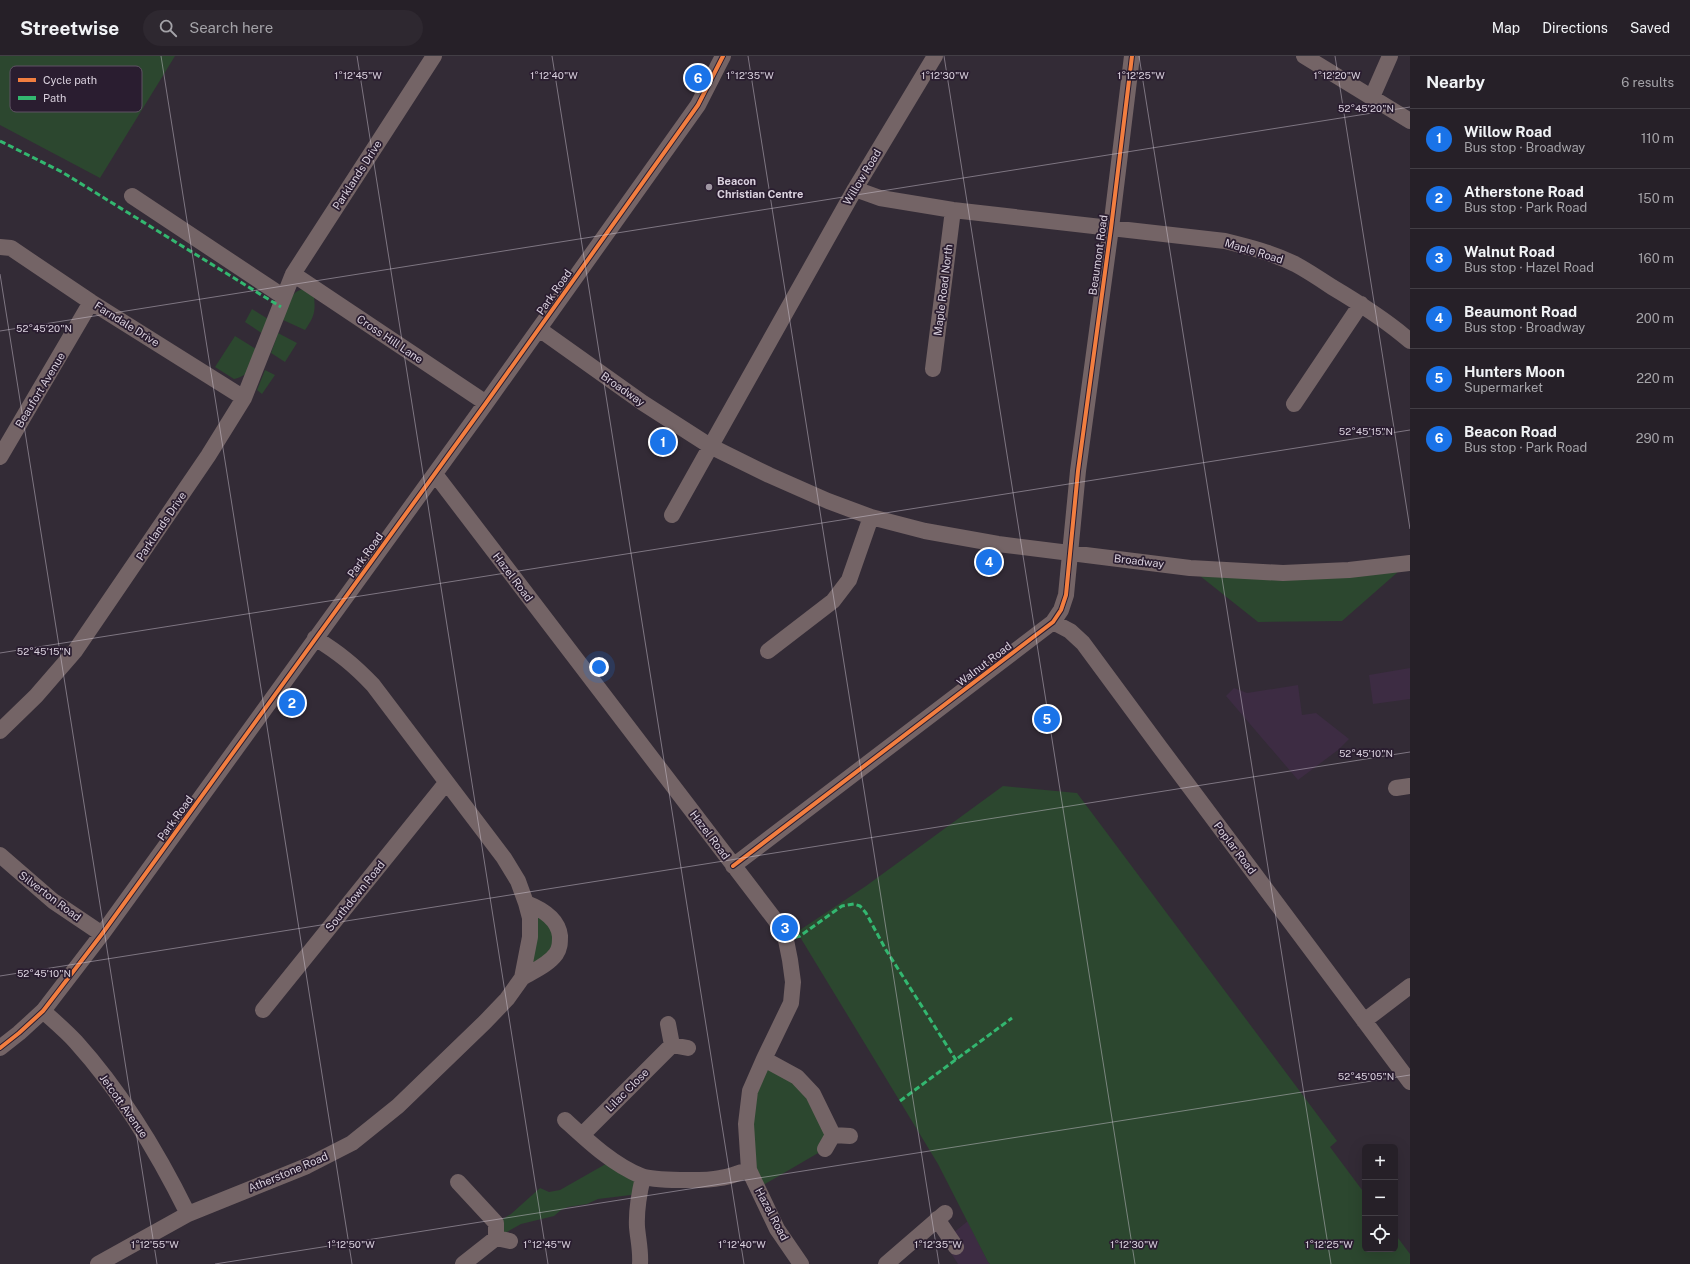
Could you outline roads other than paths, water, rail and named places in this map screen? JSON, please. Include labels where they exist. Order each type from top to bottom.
[{"type":"street","name":"Parklands Drive","points":[[0,731],[36,696],[75,651],[168,517],[244,398],[293,274],[434,56]]},
{"type":"street","name":"Park Road","points":[[0,1048],[43,1011],[102,934],[435,474],[698,105],[723,56]]},
{"type":"street","name":"Willow Road","points":[[710,446],[855,189],[935,56]]},
{"type":"street","name":"Beaumont Road","points":[[1070,552],[1078,471],[1111,228],[1132,56]]},
{"type":"street","points":[[1304,56],[1410,121]]},
{"type":"street","points":[[1372,97],[1390,56]]},
{"type":"street","points":[[855,189],[880,198],[953,210],[1111,228]]},
{"type":"street","points":[[132,196],[284,297]]},
{"type":"street","name":"Maple Road North","points":[[933,369],[953,210]]},
{"type":"street","name":"Maple Road","points":[[1111,228],[1225,241],[1271,254],[1295,264],[1361,304],[1395,327],[1410,341]]},
{"type":"street","name":"Farndale Drive","points":[[4,245],[244,398]]},
{"type":"street","name":"Cross Hill Lane","points":[[293,274],[486,403]]},
{"type":"street","name":"Beaufort Avenue","points":[[0,457],[92,302]]},
{"type":"street","points":[[1294,404],[1361,304]]},
{"type":"street","name":"Broadway","points":[[539,329],[643,404],[710,446],[769,476],[808,493],[871,517],[925,531],[976,540],[1190,568],[1283,573],[1349,570],[1410,563]]},
{"type":"street","points":[[672,515],[710,446]]},
{"type":"street","name":"Hazel Road","points":[[435,474],[776,921],[786,940],[793,982],[791,1003],[750,1091],[746,1124],[749,1170],[777,1229],[801,1264]]},
{"type":"street","points":[[768,651],[833,601],[849,580],[871,517]]},
{"type":"street","name":"Walnut Road","points":[[733,866],[1053,622],[1061,610],[1066,595],[1070,552]]},
{"type":"street","name":"Poplar Road","points":[[1053,622],[1070,631],[1083,643],[1410,1082]]},
{"type":"street","name":"Atherstone Road","points":[[315,638],[355,666],[373,685],[504,858],[518,881],[530,918],[530,937],[522,978]]},
{"type":"street","name":"Southdown Road","points":[[264,1010],[446,783]]},
{"type":"street","name":"Silverton Road","points":[[0,855],[53,900],[102,934]]},
{"type":"street","name":"Atherstone Road","points":[[98,1264],[188,1214],[307,1166],[352,1143],[398,1106],[507,999],[522,978],[544,965],[555,955],[560,944],[559,928],[550,916],[540,908],[526,903]]},
{"type":"street","points":[[1364,1021],[1410,986]]},
{"type":"street","name":"Jetcott Avenue","points":[[43,1011],[76,1042],[104,1075],[128,1109],[166,1170],[188,1214]]},
{"type":"street","points":[[668,1024],[672,1046],[688,1048]]},
{"type":"street","name":"Lilac Close","points":[[582,1135],[672,1046]]},
{"type":"street","points":[[764,1059],[798,1077],[813,1094],[833,1135]]},
{"type":"street","points":[[566,1120],[605,1154],[626,1169],[643,1177],[680,1180],[720,1179],[749,1170]]},
{"type":"street","points":[[833,1135],[850,1136]]},
{"type":"street","points":[[825,1149],[833,1135]]},
{"type":"street","points":[[640,1264],[641,1252],[637,1227],[637,1202],[643,1177]]},
{"type":"street","points":[[458,1182],[496,1223],[503,1239],[463,1264]]},
{"type":"street","points":[[886,1264],[941,1216],[956,1247]]},
{"type":"place","name":"Beacon Road","points":[[698,78]]},
{"type":"place","name":"Beacon Christian Centre","points":[[709,187]]},
{"type":"place","name":"Willow Road","points":[[663,442]]},
{"type":"place","name":"Beaumont Road","points":[[989,562]]},
{"type":"place","name":"Atherstone Road","points":[[292,703]]},
{"type":"place","name":"Hunters Moon","points":[[1047,719]]},
{"type":"place","name":"Walnut Road","points":[[785,928]]}]
